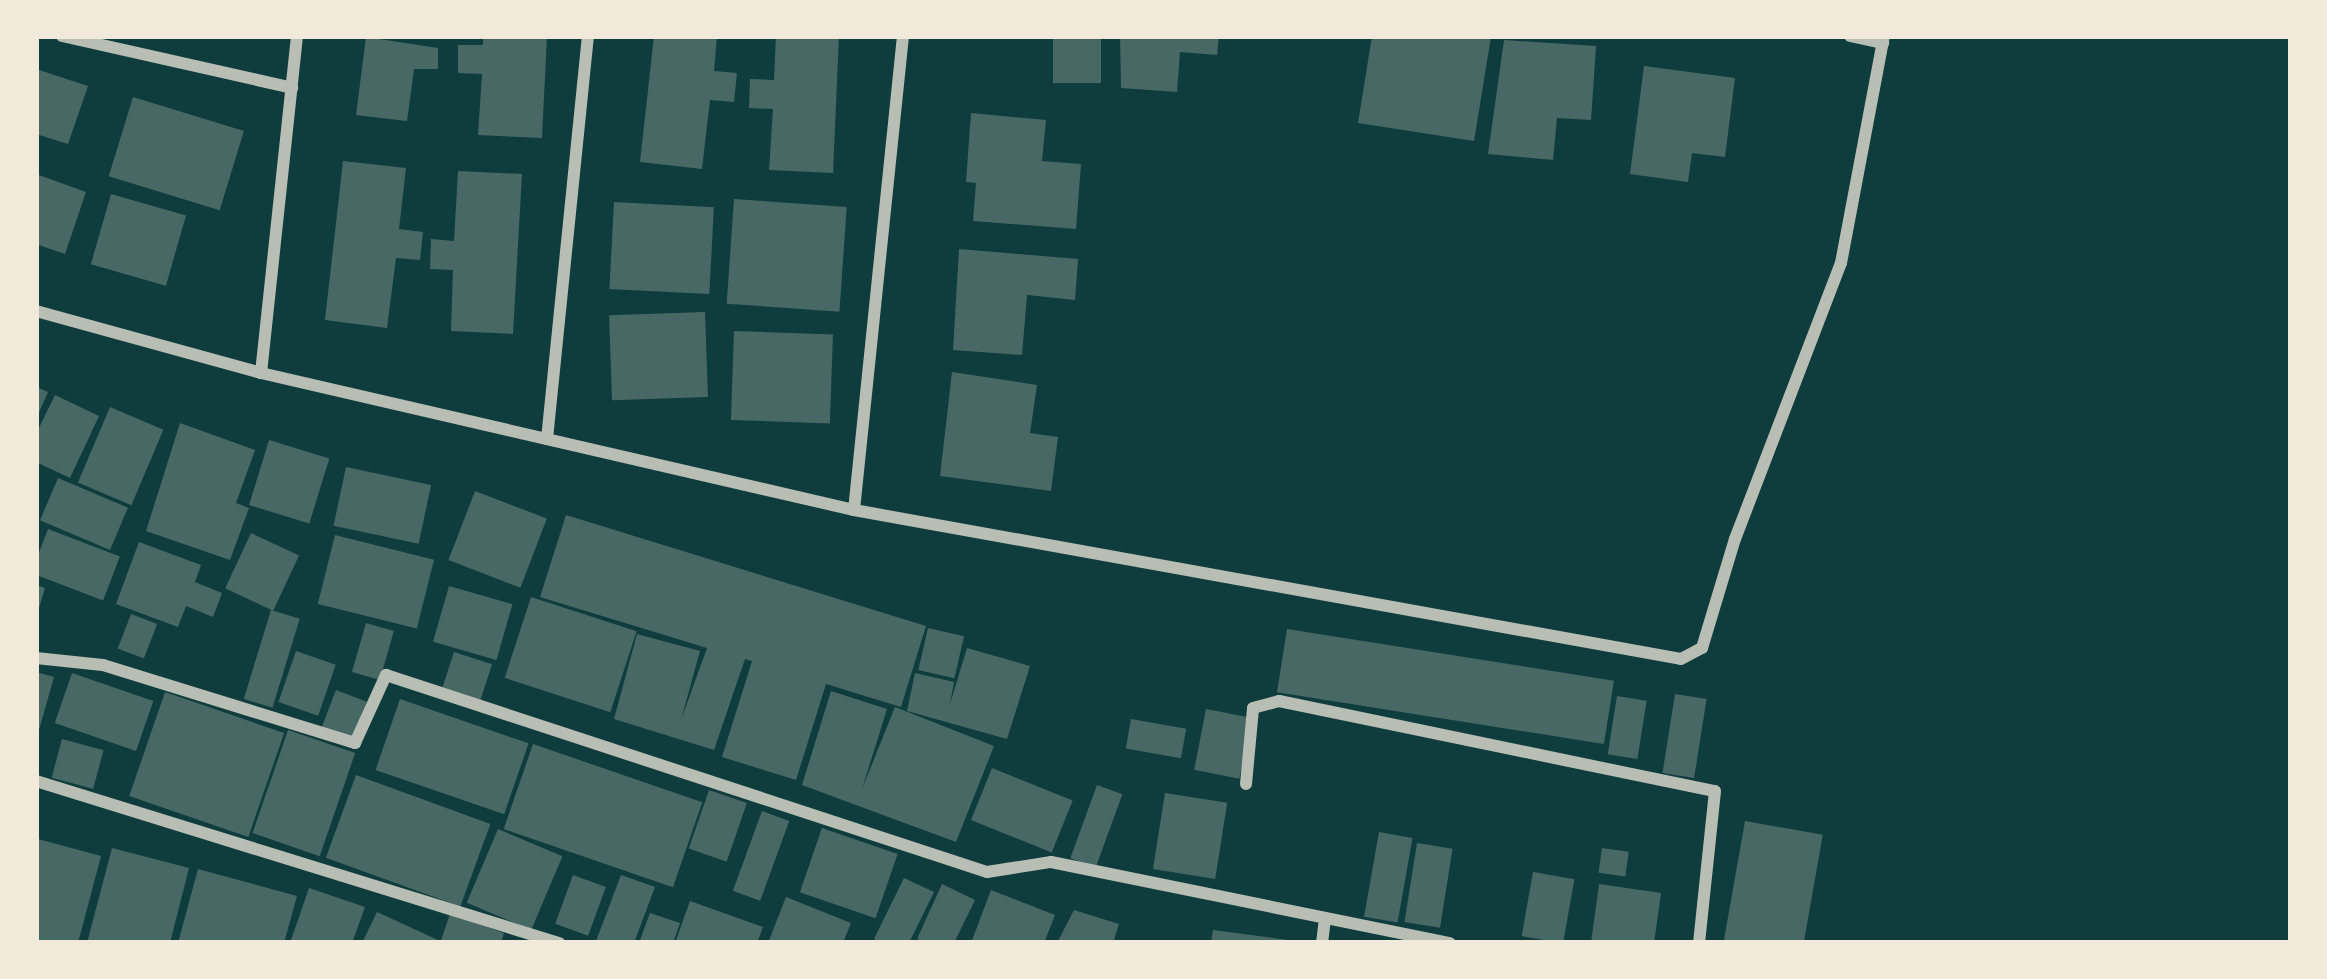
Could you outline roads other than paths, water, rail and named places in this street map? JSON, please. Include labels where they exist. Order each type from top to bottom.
[{"type":"street","points":[[62,36],[292,88]]},
{"type":"street","points":[[262,373],[297,36]]},
{"type":"street","points":[[547,439],[588,36]]},
{"type":"street","points":[[854,510],[903,36]]},
{"type":"street","points":[[36,311],[262,373],[854,510],[1668,659],[1692,657],[1702,648],[1735,539],[1841,262],[1884,40],[1850,36]]},
{"type":"street","points":[[36,658],[103,664],[355,743],[386,675],[987,872],[1051,862],[1450,943]]},
{"type":"street","points":[[1246,784],[1253,708],[1279,701],[1715,790],[1699,943]]},
{"type":"street","points":[[36,781],[559,943]]},
{"type":"street","points":[[1322,943],[1325,920]]}]
